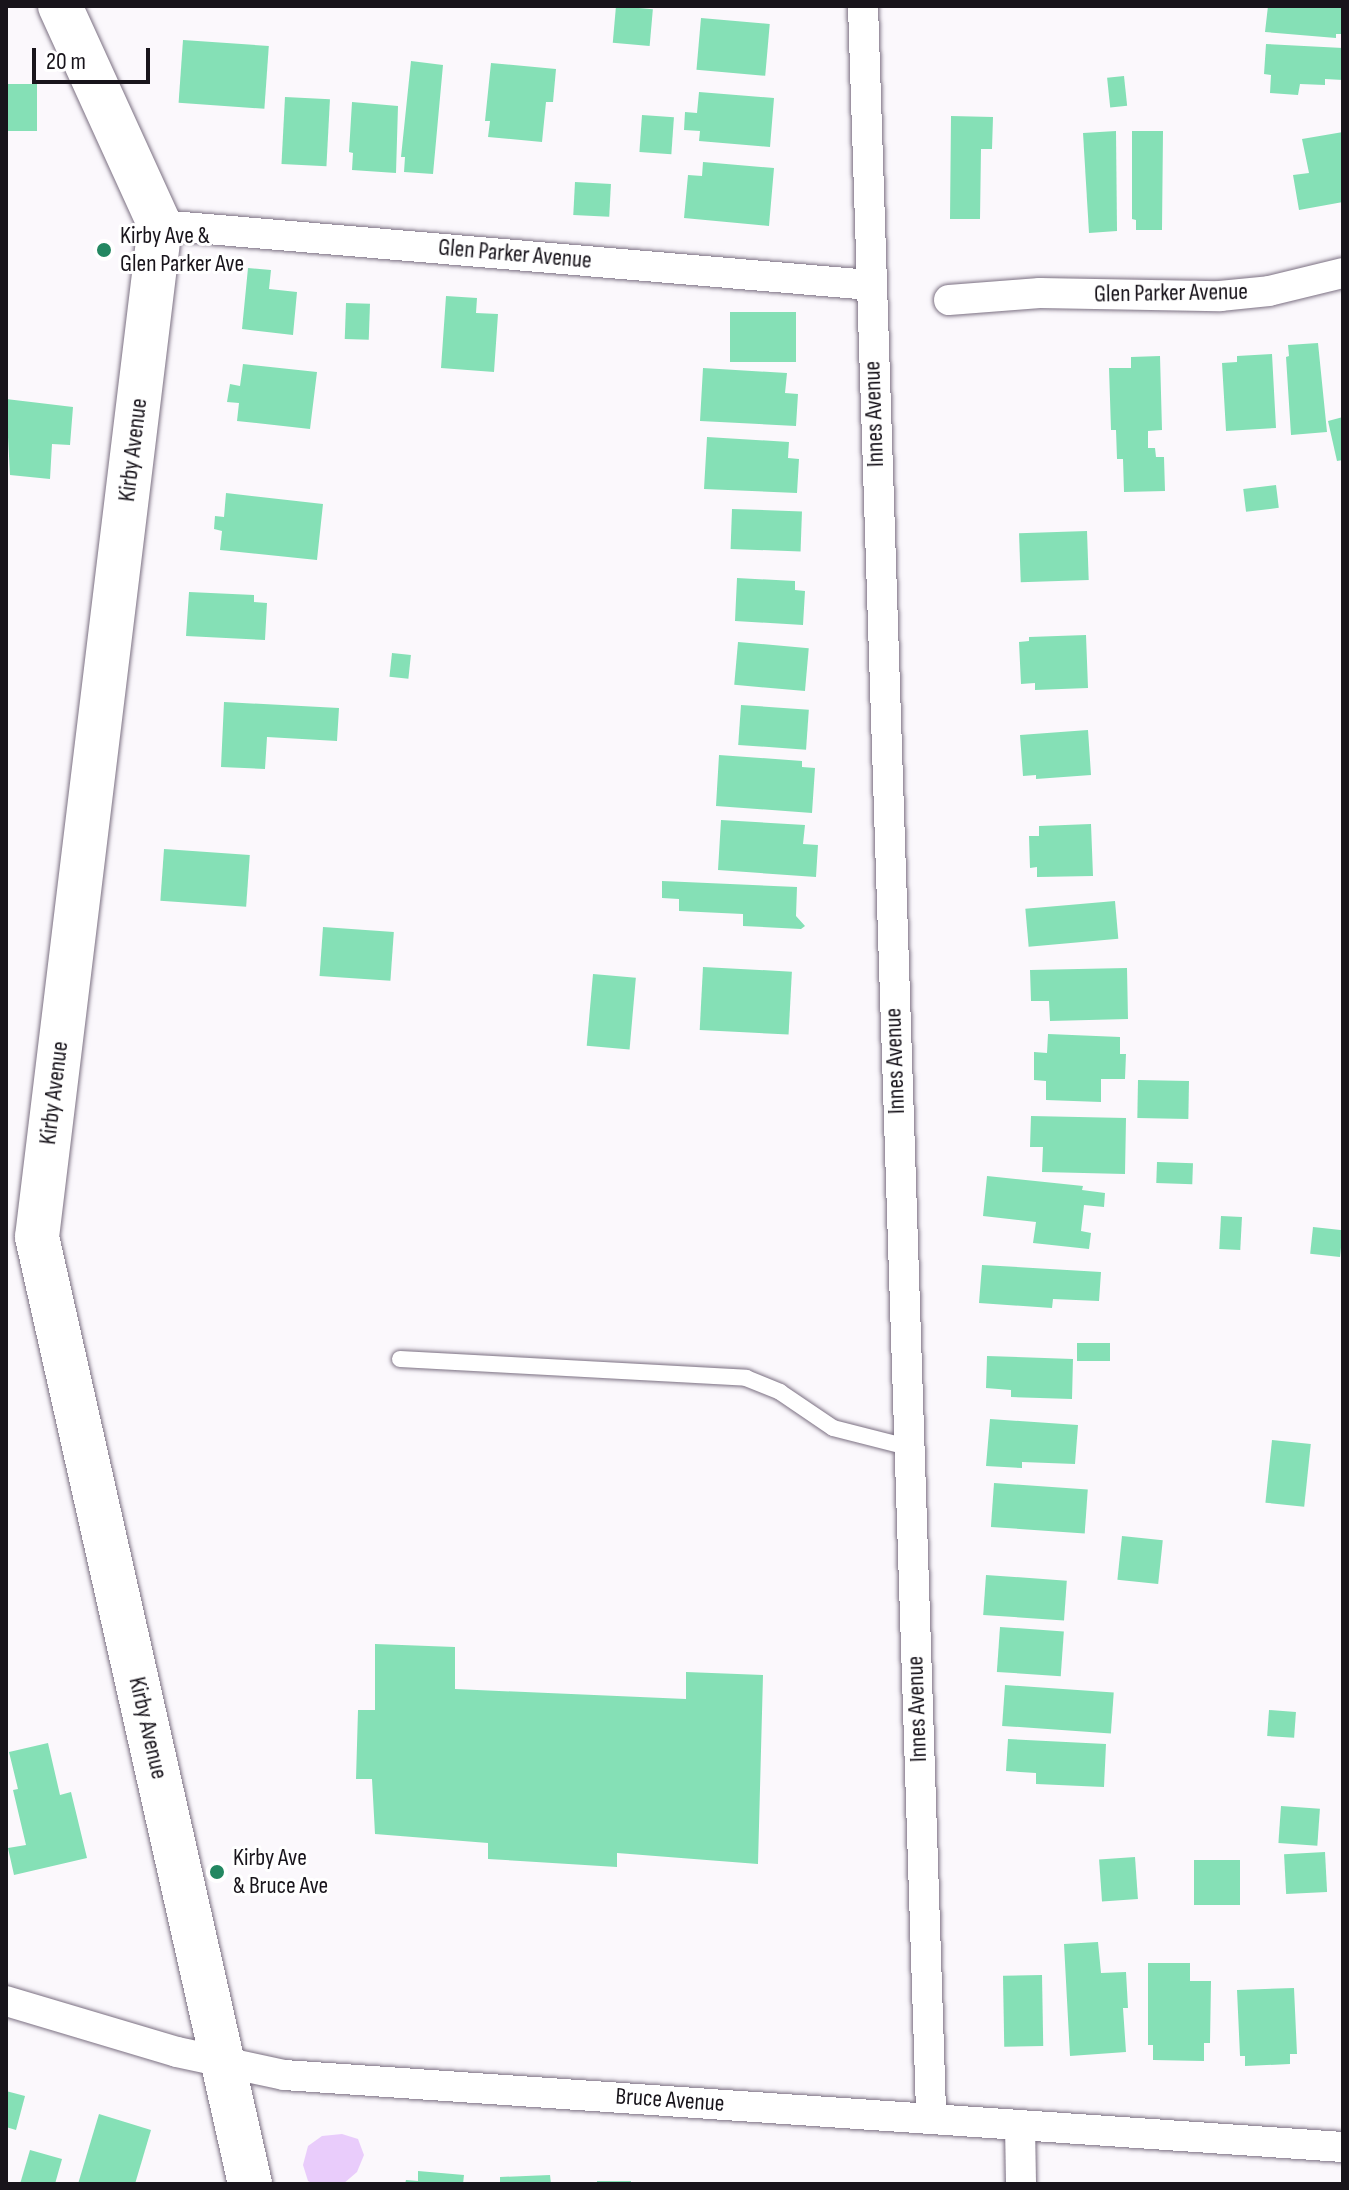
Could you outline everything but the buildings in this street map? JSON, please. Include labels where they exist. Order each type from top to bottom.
[{"type":"street","points":[[60,6],[160,225]]},
{"type":"street","name":"Innes Avenue","points":[[863,6],[931,2116]]},
{"type":"street","name":"Glen Parker Avenue","points":[[160,225],[870,285]]},
{"type":"street","name":"Kirby Avenue","points":[[160,225],[37,1237],[250,2184]]},
{"type":"street","name":"Glen Parker Avenue","points":[[949,300],[1040,293],[1220,296],[1269,291],[1343,273]]},
{"type":"street","name":"Bruce Avenue","points":[[6,2001],[224,2064],[284,2075],[931,2116],[1343,2147]]},
{"type":"street","points":[[1020,2125],[1021,2184]]},
{"type":"lane","points":[[400,1359],[746,1378],[780,1392],[833,1428],[908,1447]]},
{"type":"shaded area","points":[[342,2134],[358,2139],[364,2155],[357,2172],[343,2184],[314,2184],[308,2181],[303,2165],[308,2146],[322,2136]]},
{"type":"place","name":"Kirby Ave & Glen Parker Ave","points":[[104,250]]},
{"type":"place","name":"Kirby Ave & Bruce Ave","points":[[217,1872]]}]
